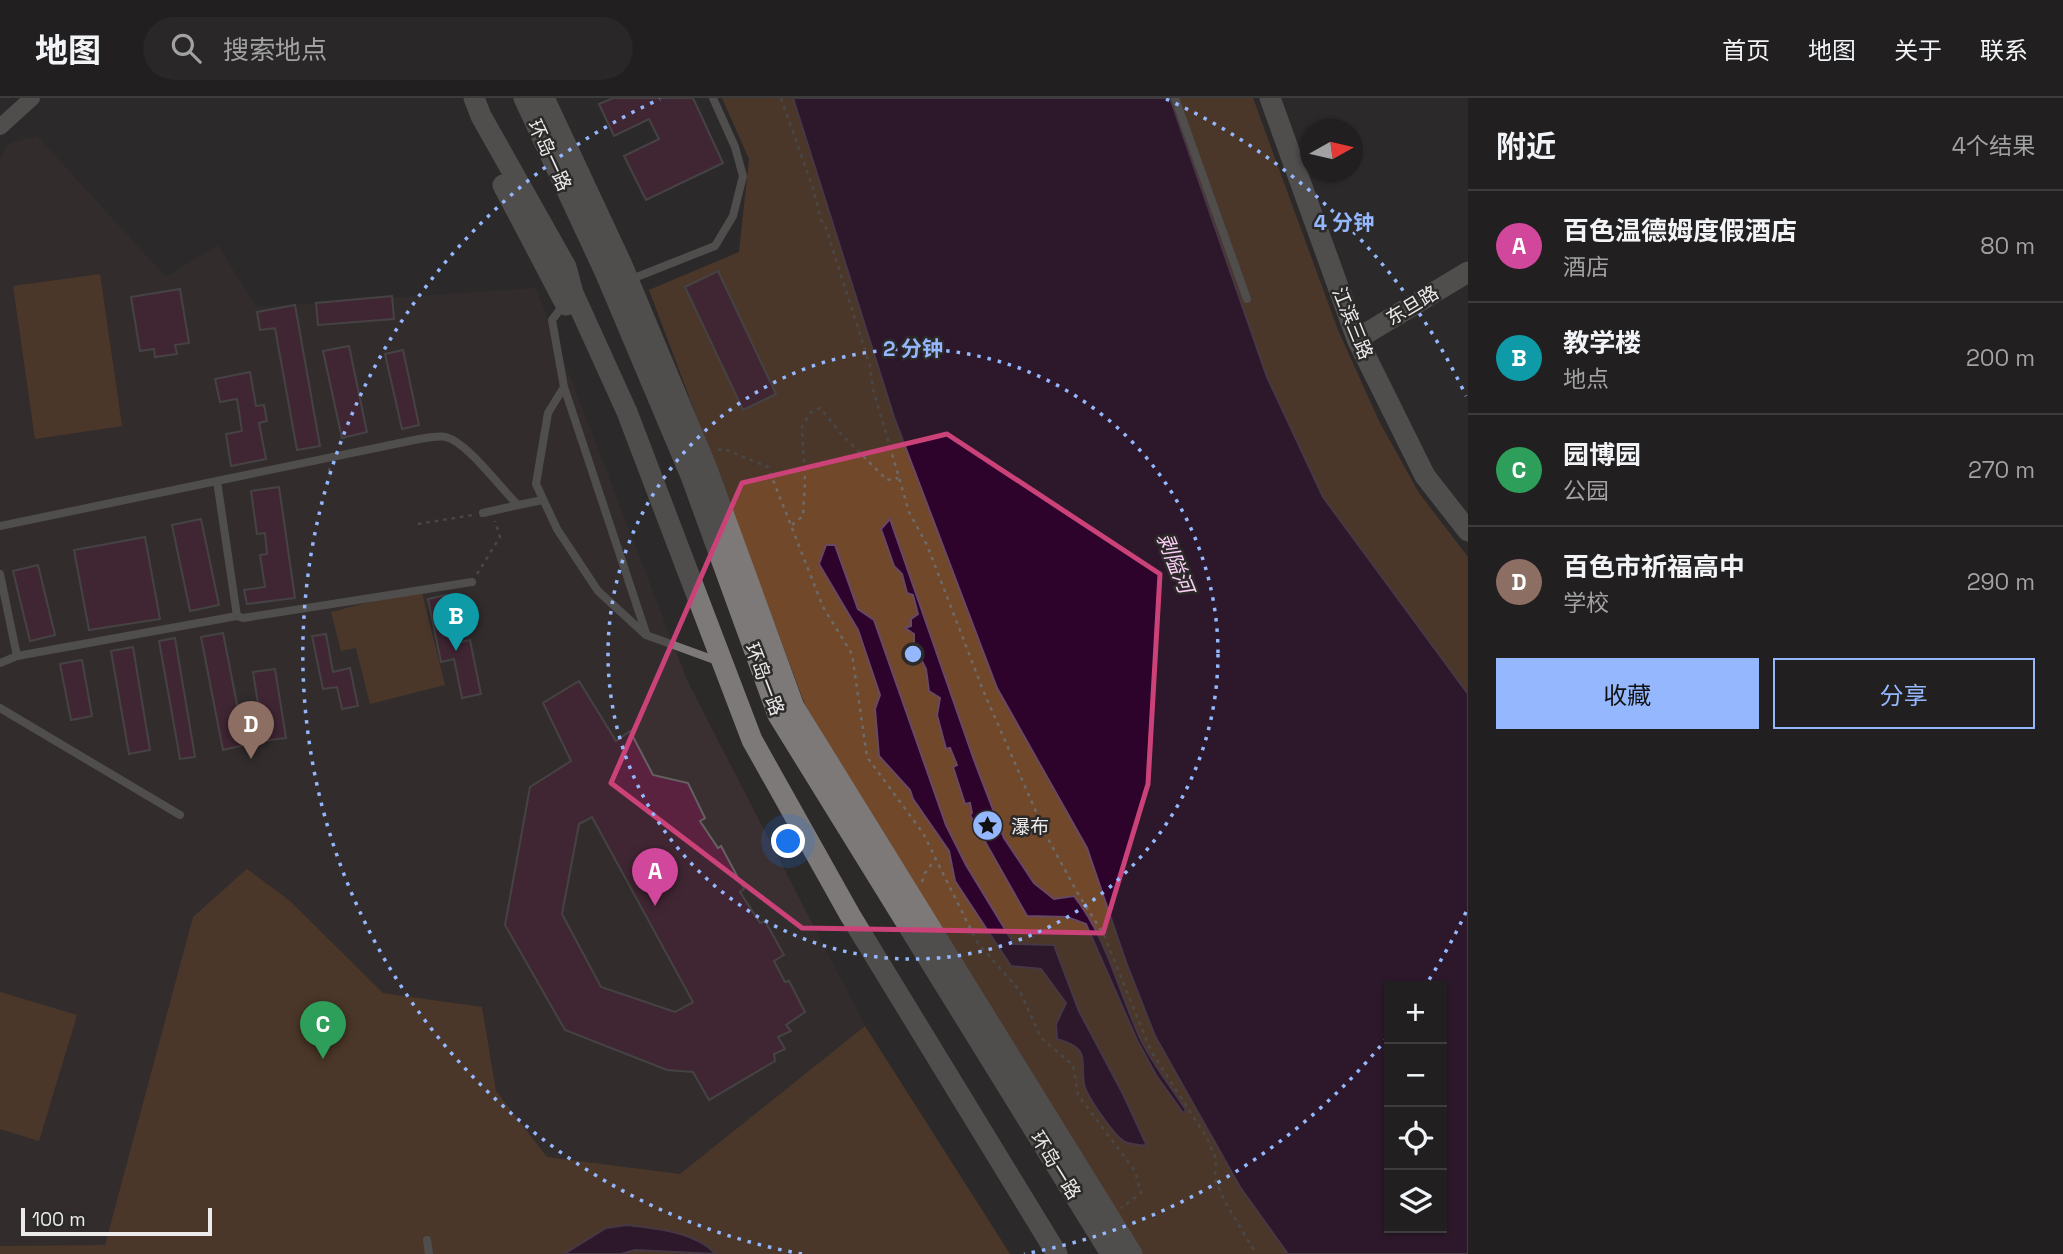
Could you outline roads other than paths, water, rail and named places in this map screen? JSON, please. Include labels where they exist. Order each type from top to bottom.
[{"type":"main road","points":[[461,98],[470,121],[569,298]]},
{"type":"main road","name":"环岛一路","points":[[474,98],[481,116],[566,267],[569,298],[627,412],[715,660],[752,740],[850,915],[1057,1254]]},
{"type":"main road","name":"环岛一路","points":[[524,98],[606,272],[685,463],[778,715],[1111,1254]]},
{"type":"main road","points":[[544,98],[628,280],[701,453],[794,707],[1132,1254]]},
{"type":"main road","name":"江滨三路","points":[[1270,98],[1357,339],[1425,476],[1468,531]]},
{"type":"main road","name":"东旦路","points":[[1357,339],[1468,272]]},
{"type":"main road","points":[[715,660],[741,745],[839,922],[1043,1254]]},
{"type":"street","points":[[0,127],[32,98]]},
{"type":"lane","points":[[628,280],[715,246],[733,216],[743,176],[734,146],[713,98]]},
{"type":"lane","points":[[1175,98],[1247,299]]},
{"type":"lane","points":[[569,298],[552,320],[564,387],[646,635]]},
{"type":"lane","points":[[564,387],[548,413],[536,484],[557,528],[598,591],[646,635],[715,660]]},
{"type":"lane","points":[[0,526],[419,439],[446,437],[470,452],[518,505]]},
{"type":"lane","points":[[217,481],[237,616]]},
{"type":"lane","points":[[483,513],[543,500]]},
{"type":"lane","points":[[0,574],[17,656]]},
{"type":"lane","points":[[0,663],[17,656],[237,616],[243,618],[472,582]]},
{"type":"lane","points":[[0,708],[180,815]]},
{"type":"lane","points":[[427,1240],[429,1254]]},
{"type":"water","name":"剥隘河","points":[[793,98],[1170,98],[1267,377],[1323,497],[1468,694],[1468,1254],[1288,1254],[1240,1187],[1155,1036],[1126,962],[1087,848],[997,688],[894,417]]},
{"type":"water","name":"瀑布","points":[[890,519],[1004,838],[1034,883],[1054,899],[1074,896],[1085,912],[1104,947],[1140,1038],[1186,1110],[1183,1113],[1156,1075],[1137,1040],[1086,924],[1067,917],[1027,916],[970,815],[970,803],[965,804],[953,767],[957,765],[950,748],[946,749],[937,715],[940,698],[929,691],[926,669],[921,659],[914,659],[914,634],[905,628],[911,626],[911,619],[918,614],[913,595],[907,593],[902,574],[894,566],[881,529]]},
{"type":"water","points":[[826,545],[835,545],[858,609],[874,620],[946,825],[966,865],[1014,944],[1054,945],[1079,1011],[1147,1146],[1120,1139],[1102,1116],[1084,1084],[1082,1056],[1075,1047],[1057,1039],[1056,1024],[1066,1003],[1041,969],[1011,966],[955,881],[949,851],[913,799],[910,790],[879,756],[875,709],[880,695],[858,630],[819,564]]},
{"type":"water","points":[[627,1225],[686,1236],[707,1246],[716,1254],[635,1250],[621,1254],[564,1254],[606,1228]]},
{"type":"place","name":"教学楼","points":[[456,651]]},
{"type":"place","name":"百色市祈福高中","points":[[251,759]]},
{"type":"place","name":"瀑布","points":[[988,826]]},
{"type":"place","name":"百色温德姆度假酒店","points":[[655,906]]},
{"type":"place","name":"园博园","points":[[323,1059]]}]
